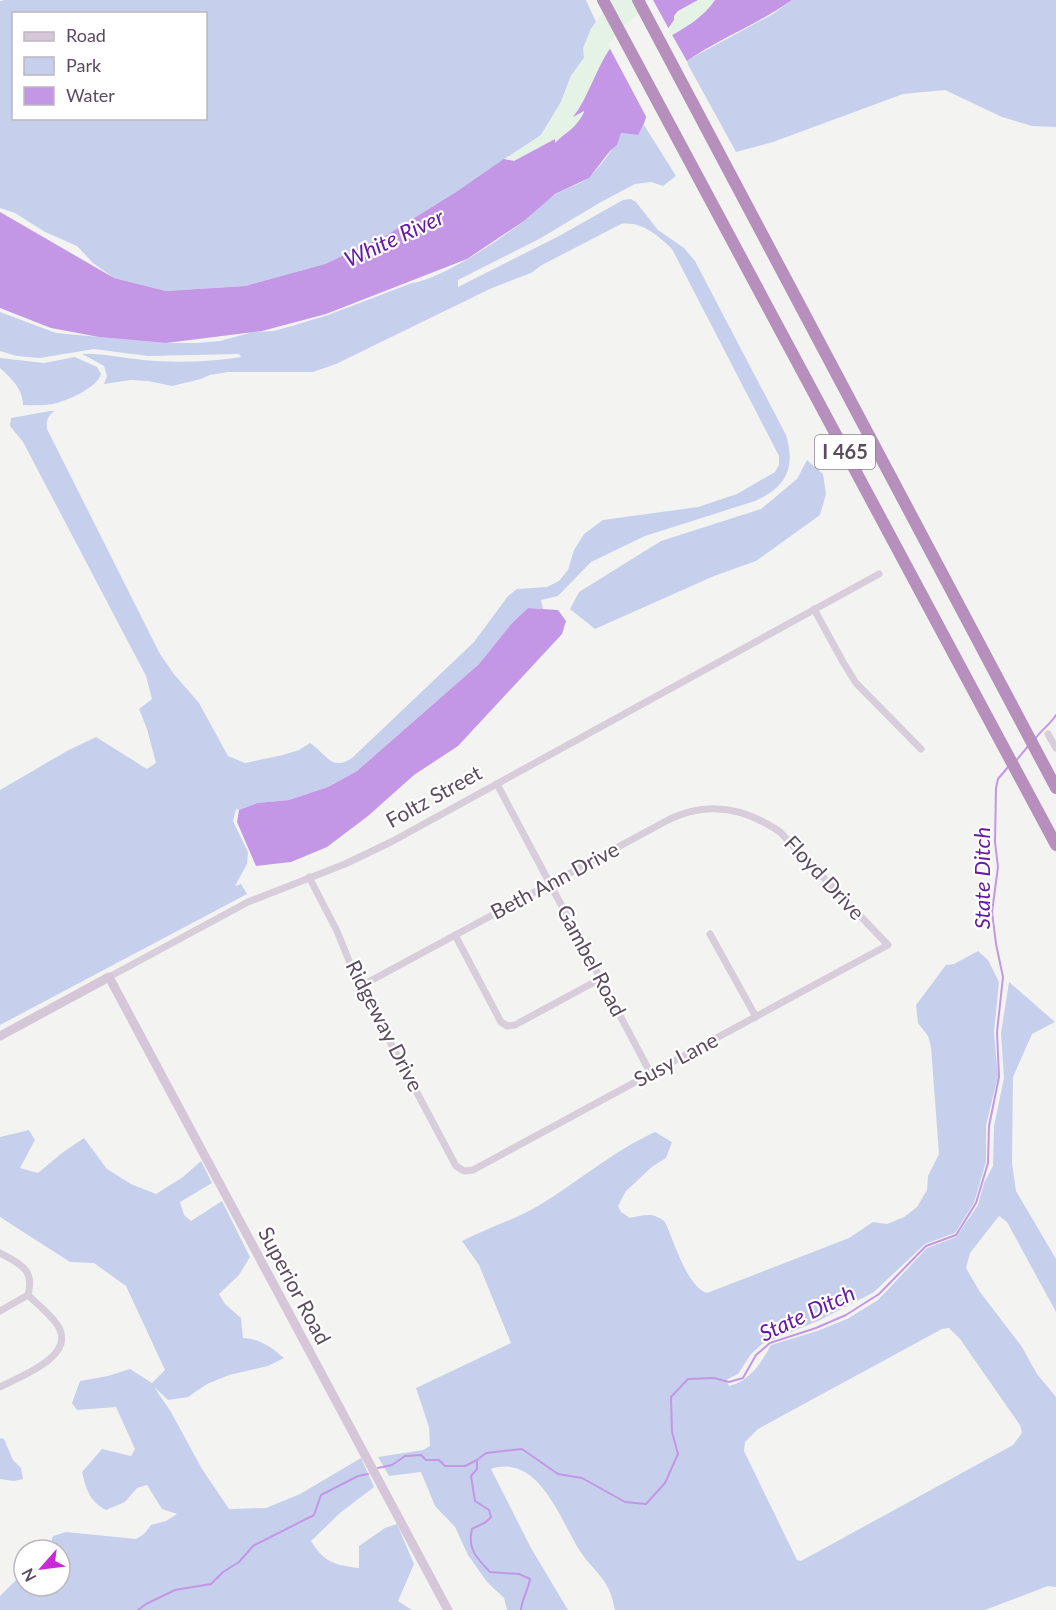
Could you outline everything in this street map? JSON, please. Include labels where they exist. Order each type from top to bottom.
[{"type":"highway","name":"I 465","points":[[603,0],[1056,846]]},
{"type":"highway","name":"I 465","points":[[638,0],[1056,788]]},
{"type":"street","name":"Foltz Street","points":[[0,1036],[240,905],[375,850],[879,574]]},
{"type":"street","points":[[814,609],[856,683],[921,749]]},
{"type":"street","points":[[1048,735],[1056,748]]},
{"type":"street","name":"Gambel Road","points":[[497,784],[651,1074]]},
{"type":"street","name":"Beth Ann Drive","points":[[361,986],[685,813],[718,808],[756,817]]},
{"type":"street","name":"Floyd Drive","points":[[756,817],[780,832],[888,945]]},
{"type":"street","name":"Ridgeway Drive","points":[[309,877],[337,931],[361,986],[456,1166],[464,1171]]},
{"type":"street","points":[[710,933],[756,1017]]},
{"type":"street","points":[[455,935],[501,1022],[507,1026],[515,1025],[600,979]]},
{"type":"street","name":"Susy Lane","points":[[464,1171],[473,1170],[888,945]]},
{"type":"street","name":"Superior Road","points":[[109,977],[448,1610]]},
{"type":"street","points":[[0,1253],[28,1272],[32,1283],[28,1295],[0,1311]]},
{"type":"street","points":[[0,1387],[50,1360],[61,1346],[59,1328],[28,1295]]},
{"type":"green space","points":[[586,0],[596,22],[591,29],[584,58],[571,76],[561,102],[541,135],[385,236],[325,264],[245,286],[166,291],[114,278],[93,263],[77,246],[45,232],[15,213],[0,208],[0,1]]},
{"type":"green space","points":[[792,0],[1056,0],[1056,127],[1032,126],[1002,117],[945,90],[903,94],[773,142],[736,152],[686,61],[773,14]]},
{"type":"green space","points":[[644,125],[676,176],[663,186],[651,182],[635,184],[541,238],[458,280],[458,287],[559,236],[623,200],[631,199],[636,202],[658,230],[684,248],[695,261],[786,435],[790,457],[789,467],[781,483],[755,501],[645,536],[591,562],[558,596],[541,600],[543,609],[528,608],[512,623],[479,664],[357,771],[328,787],[289,800],[257,803],[236,809],[233,821],[248,852],[247,864],[235,886],[241,884],[247,894],[0,1025],[0,790],[96,737],[147,769],[156,763],[139,709],[152,699],[146,676],[23,442],[10,426],[11,418],[55,411],[48,418],[47,429],[160,654],[199,703],[228,756],[245,763],[283,755],[299,750],[310,743],[334,762],[345,762],[352,758],[474,642],[508,596],[517,589],[547,587],[559,581],[568,570],[574,550],[584,534],[603,520],[698,507],[737,494],[775,472],[779,465],[779,456],[672,249],[655,234],[636,225],[621,224],[531,273],[492,288],[336,364],[313,372],[228,372],[172,386],[131,380],[104,384],[107,376],[104,366],[82,354],[167,362],[241,357],[239,354],[148,356],[94,349],[40,358],[17,356],[0,351],[0,312],[56,333],[166,343],[220,341],[253,332],[274,331],[295,325],[424,280],[470,258],[524,221],[552,197],[593,174],[621,133],[638,135]]},
{"type":"green space","points":[[75,357],[97,367],[101,374],[94,384],[81,393],[49,405],[23,405],[19,389],[0,368],[0,358],[44,363]]},
{"type":"green space","points":[[807,460],[823,474],[826,494],[820,515],[756,561],[714,576],[595,629],[570,609],[579,592],[661,541],[761,509],[797,479]]},
{"type":"green space","points":[[978,951],[988,960],[999,982],[994,1032],[998,1076],[986,1126],[986,1162],[974,1203],[955,1233],[925,1244],[874,1292],[820,1320],[762,1344],[751,1354],[738,1374],[726,1380],[729,1386],[749,1376],[771,1345],[847,1319],[878,1300],[927,1248],[956,1237],[978,1205],[984,1183],[993,1166],[994,1126],[1004,1078],[1001,1033],[1009,982],[1055,1022],[1032,1034],[1013,1077],[1012,1163],[1016,1191],[1056,1259],[1056,1312],[1007,1222],[999,1216],[970,1253],[966,1268],[980,1292],[1022,1347],[1037,1374],[1056,1397],[1056,1587],[1048,1586],[985,1610],[615,1610],[605,1583],[580,1551],[546,1492],[522,1471],[508,1467],[491,1469],[531,1548],[568,1610],[507,1610],[504,1598],[487,1582],[468,1555],[455,1527],[435,1506],[421,1472],[389,1476],[378,1457],[423,1450],[430,1446],[429,1427],[416,1388],[511,1343],[479,1265],[462,1241],[538,1206],[610,1157],[655,1132],[672,1142],[666,1158],[653,1166],[626,1191],[618,1206],[621,1212],[630,1218],[644,1215],[665,1222],[687,1273],[700,1289],[707,1293],[849,1238],[873,1222],[887,1224],[904,1217],[917,1207],[927,1190],[928,1176],[939,1154],[931,1047],[928,1036],[918,1023],[916,1005],[946,965],[954,964]],"holes":[[[949,1328],[960,1339],[1020,1425],[1022,1433],[1013,1445],[801,1561],[797,1560],[744,1451],[745,1442],[758,1429],[942,1329]]]},
{"type":"green space","points":[[29,1130],[35,1140],[20,1168],[38,1173],[84,1138],[107,1169],[131,1184],[156,1194],[183,1177],[201,1161],[212,1183],[180,1202],[184,1215],[191,1221],[222,1201],[250,1257],[239,1275],[219,1294],[225,1304],[241,1318],[243,1338],[265,1344],[284,1358],[268,1366],[229,1375],[207,1384],[188,1397],[168,1400],[154,1387],[171,1412],[202,1469],[229,1509],[266,1508],[300,1494],[361,1458],[374,1487],[340,1513],[311,1541],[320,1554],[330,1561],[359,1568],[359,1546],[385,1528],[397,1524],[414,1564],[398,1601],[412,1610],[0,1610],[0,1596],[12,1584],[12,1598],[72,1598],[72,1538],[52,1538],[53,1536],[66,1532],[136,1539],[144,1534],[151,1525],[166,1521],[177,1514],[162,1509],[147,1485],[137,1488],[125,1502],[106,1510],[92,1499],[87,1489],[82,1472],[102,1449],[131,1456],[135,1449],[116,1407],[77,1410],[72,1403],[80,1381],[130,1369],[152,1383],[165,1370],[126,1286],[94,1263],[70,1262],[0,1217],[0,1137]]},
{"type":"green space","points":[[0,1438],[4,1439],[13,1460],[21,1468],[23,1479],[14,1481],[0,1479]]},
{"type":"sand","points":[[612,0],[652,0],[613,42],[574,116],[584,110],[578,124],[555,143],[551,141],[540,149],[514,161],[504,159],[542,135],[561,102],[571,76],[584,58],[583,48],[591,29]]},
{"type":"sand","points":[[698,0],[715,0],[692,23],[664,39],[676,15]]},
{"type":"water","name":"White River","points":[[652,0],[698,0],[678,11],[662,37],[667,38],[700,17],[715,0],[792,0],[686,61],[672,72],[658,84],[654,91],[645,122],[638,135],[621,133],[617,145],[589,178],[555,194],[524,221],[467,259],[326,314],[262,331],[166,343],[99,337],[51,328],[0,308],[0,212],[114,278],[166,291],[245,286],[325,264],[385,236],[504,159],[514,161],[555,139],[555,143],[578,123],[584,111],[573,117],[609,50],[643,14]]},
{"type":"water","points":[[528,608],[558,610],[566,621],[562,634],[458,746],[414,775],[368,816],[327,847],[291,862],[256,866],[237,822],[239,810],[257,803],[289,800],[328,787],[357,771],[479,664],[512,623]]},
{"type":"pier","points":[[648,0],[653,0],[670,31],[667,35],[671,33],[688,63],[661,85],[650,106],[649,122],[608,45],[624,25],[643,11]]},
{"type":"waterway","name":"State Ditch","points":[[1035,739],[1056,715]]},
{"type":"waterway","name":"State Ditch","points":[[1015,762],[1029,745]]},
{"type":"waterway","name":"State Ditch","points":[[378,1468],[392,1465],[405,1456],[421,1455],[426,1460],[439,1460],[445,1466],[465,1466],[486,1453],[522,1449],[558,1474],[582,1478],[625,1502],[646,1504],[665,1483],[678,1454],[672,1432],[671,1397],[688,1379],[714,1378],[729,1382],[743,1378],[756,1355],[770,1343],[816,1328],[846,1315],[879,1294],[926,1246],[956,1235],[976,1203],[988,1163],[989,1126],[999,1077],[997,1032],[1003,977],[992,912],[998,867],[995,842],[996,788],[998,779],[1008,767]]},
{"type":"waterway","points":[[477,1462],[477,1469],[471,1476],[475,1501],[489,1510],[491,1517],[472,1529],[472,1548],[477,1558],[490,1572],[519,1574],[530,1579],[521,1610]]},
{"type":"waterway","name":"State Ditch","points":[[138,1610],[175,1590],[211,1584],[223,1572],[239,1562],[253,1546],[314,1515],[321,1495],[358,1476],[368,1474]]}]
